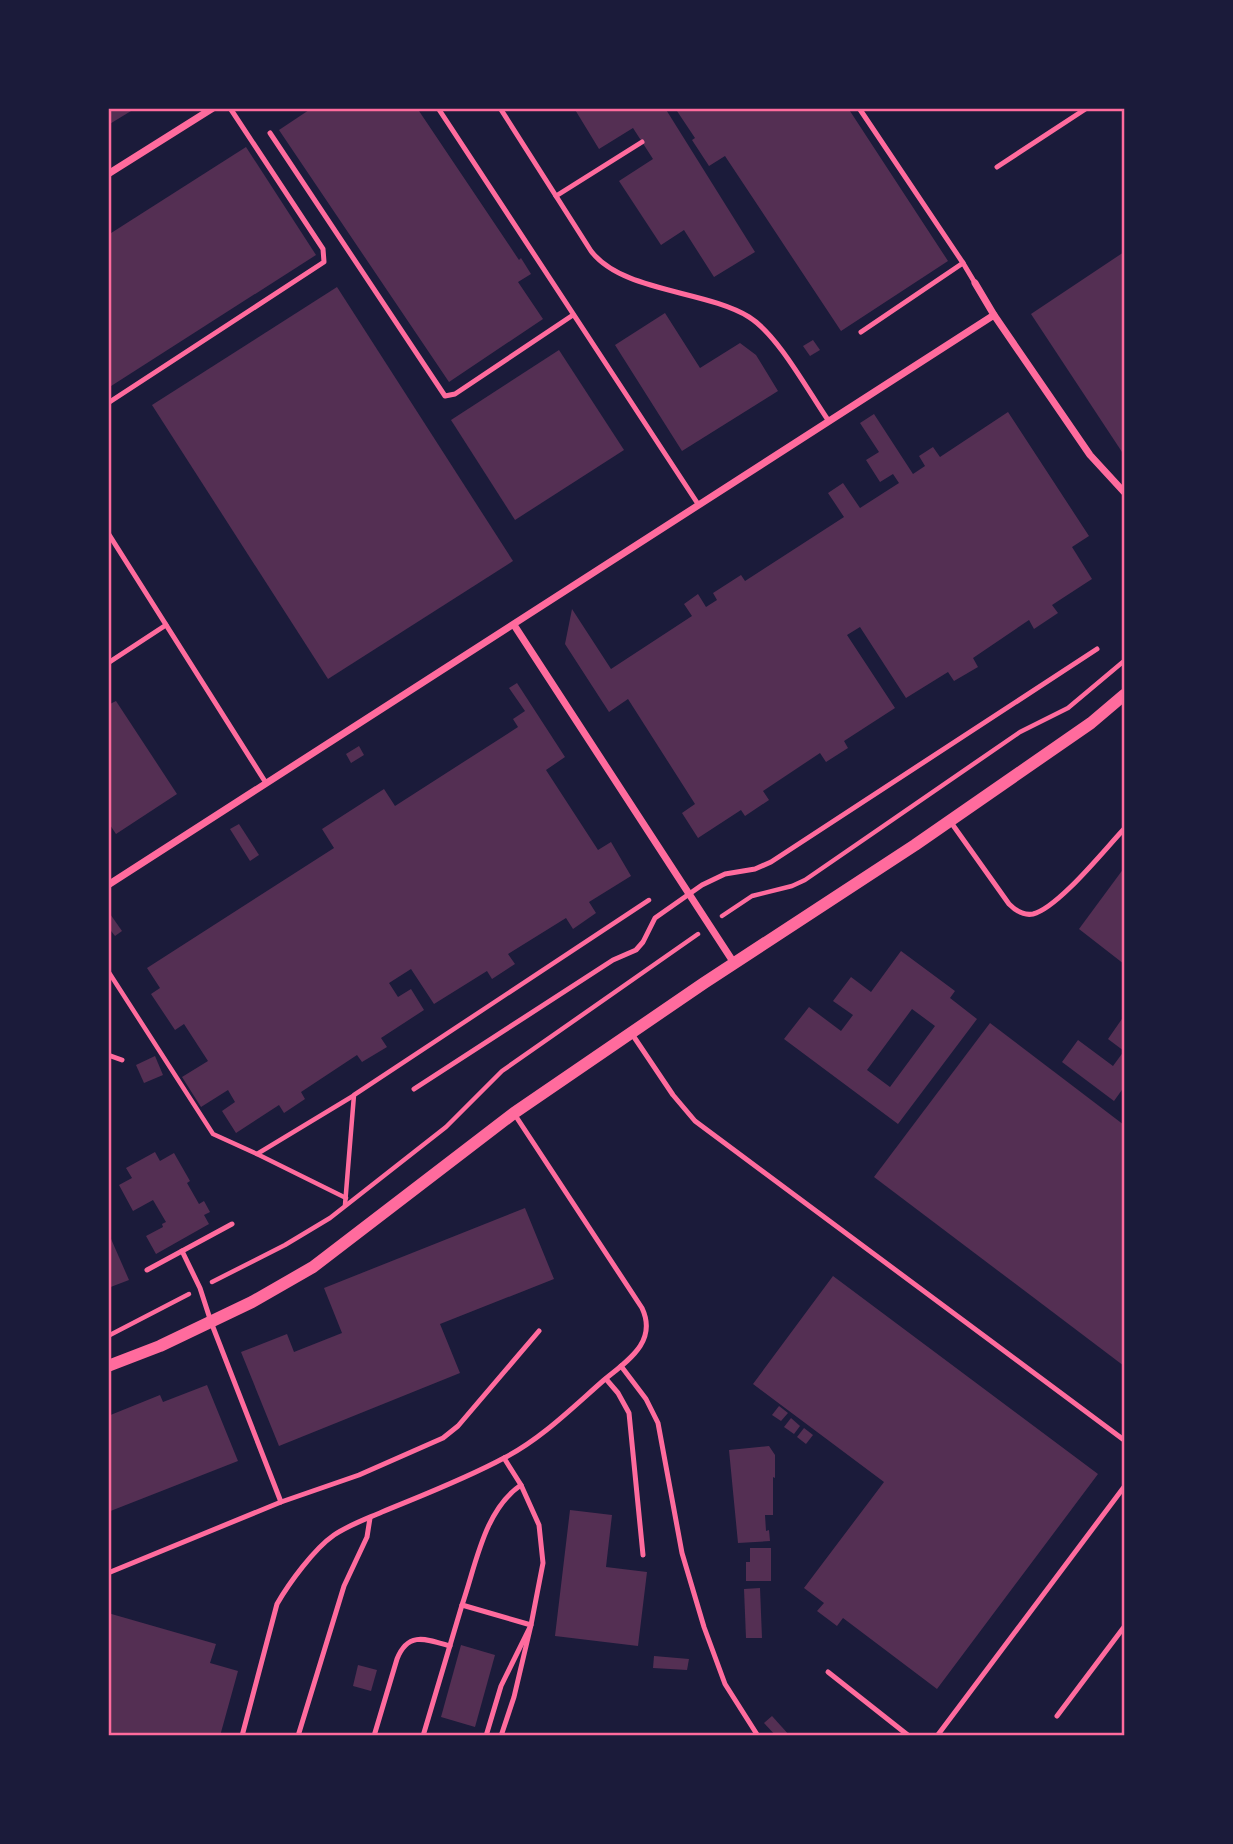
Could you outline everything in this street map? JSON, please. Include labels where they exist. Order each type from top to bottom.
[{"type":"street","points":[[108,174],[213,108]]},
{"type":"street","points":[[975,283],[1079,439],[1125,492]]},
{"type":"street","points":[[108,886],[994,315]]},
{"type":"street","points":[[514,625],[734,963]]},
{"type":"street","points":[[108,1366],[252,1303],[313,1267],[514,1113],[734,963],[950,821],[1086,727],[1125,695]]},
{"type":"lane","points":[[108,403],[324,262],[320,244],[230,108]]},
{"type":"lane","points":[[438,108],[698,505]]},
{"type":"lane","points":[[500,108],[591,251],[605,266],[626,276],[737,311],[760,325],[828,420]]},
{"type":"lane","points":[[859,108],[975,283]]},
{"type":"lane","points":[[997,167],[1087,108]]},
{"type":"lane","points":[[270,133],[445,396],[455,394],[573,315]]},
{"type":"lane","points":[[556,196],[642,142]]},
{"type":"lane","points":[[861,332],[963,263]]},
{"type":"lane","points":[[108,533],[267,783]]},
{"type":"lane","points":[[108,663],[166,625]]},
{"type":"lane","points":[[414,1089],[613,960],[636,950],[655,918],[688,895],[718,876],[755,869],[771,862],[1097,649]]},
{"type":"lane","points":[[950,821],[1005,899],[1015,910],[1029,914],[1044,909],[1064,893],[1125,829]]},
{"type":"lane","points":[[632,1034],[673,1095],[695,1121],[1125,1440]]},
{"type":"lane","points":[[108,1055],[122,1060]]},
{"type":"lane","points":[[242,1735],[274,1611],[281,1597],[331,1537],[504,1458],[539,1436],[621,1366],[644,1341],[648,1328],[646,1317],[514,1113]]},
{"type":"lane","points":[[147,1270],[232,1224]]},
{"type":"lane","points":[[182,1251],[200,1288],[281,1502]]},
{"type":"lane","points":[[108,1573],[281,1502],[346,1481],[449,1434],[539,1331]]},
{"type":"lane","points":[[621,1366],[646,1399],[659,1423],[682,1553],[704,1627],[725,1684],[758,1735]]},
{"type":"lane","points":[[606,1379],[629,1413],[643,1555]]},
{"type":"lane","points":[[501,1735],[514,1697],[544,1553],[536,1516],[504,1458]]},
{"type":"lane","points":[[423,1735],[462,1605],[496,1510],[508,1495],[521,1485]]},
{"type":"lane","points":[[937,1735],[1125,1487]]},
{"type":"lane","points":[[298,1735],[344,1586],[367,1537],[370,1518]]},
{"type":"lane","points":[[462,1605],[531,1625]]},
{"type":"lane","points":[[486,1735],[498,1694],[531,1625]]},
{"type":"lane","points":[[1057,1716],[1125,1627]]},
{"type":"lane","points":[[374,1735],[397,1659],[405,1645],[424,1639],[450,1646]]},
{"type":"lane","points":[[828,1672],[909,1735]]},
{"type":"path","points":[[108,1336],[294,1240],[345,1206],[446,1127],[502,1071],[752,896],[805,880],[1020,732],[1059,713],[1125,661]]},
{"type":"path","points":[[257,1154],[354,1095],[679,881]]},
{"type":"path","points":[[108,971],[213,1134],[345,1198]]},
{"type":"path","points":[[345,1206],[354,1095]]},
{"type":"building","points":[[108,108],[136,108],[108,125]]},
{"type":"building","points":[[312,108],[417,108],[531,274],[518,282],[543,319],[449,382],[279,130]]},
{"type":"building","points":[[574,108],[665,108],[755,252],[714,277],[684,230],[661,245],[619,181],[653,159],[633,128],[599,149]]},
{"type":"building","points":[[675,108],[848,108],[948,261],[841,331],[725,156],[709,166]]},
{"type":"building","points":[[246,147],[316,255],[108,388],[108,235]]},
{"type":"building","points":[[1124,252],[1124,455],[1031,314]]},
{"type":"building","points":[[337,287],[513,561],[328,679],[152,405]]},
{"type":"building","points":[[665,313],[700,368],[740,343],[756,355],[778,391],[682,451],[615,345]]},
{"type":"building","points":[[813,340],[820,350],[810,356],[803,346]]},
{"type":"building","points":[[559,350],[624,450],[515,520],[451,420]]},
{"type":"building","points":[[1008,412],[1089,536],[1072,547],[1092,579],[1052,605],[1058,613],[1034,629],[1029,620],[973,658],[978,667],[954,681],[948,672],[906,698],[860,627],[847,635],[895,708],[844,741],[848,748],[826,762],[820,753],[763,791],[769,800],[745,816],[741,810],[698,838],[682,813],[695,804],[628,699],[609,712],[565,644],[572,609],[611,669],[692,616],[684,604],[698,594],[706,607],[717,600],[713,593],[741,575],[745,581],[844,517],[828,493],[843,483],[860,508],[899,483],[893,474],[880,482],[866,460],[879,452],[860,423],[874,414],[913,474],[925,466],[919,456],[933,447],[940,457]]},
{"type":"building","points":[[517,683],[565,757],[546,770],[598,850],[611,842],[631,876],[589,902],[596,913],[573,929],[566,918],[508,954],[515,964],[492,979],[487,971],[434,1004],[411,969],[389,983],[398,997],[411,989],[424,1010],[381,1038],[387,1047],[362,1062],[357,1055],[301,1092],[305,1099],[284,1113],[279,1105],[236,1133],[222,1111],[235,1102],[228,1090],[201,1107],[182,1077],[208,1061],[184,1024],[175,1030],[151,994],[160,988],[147,968],[334,848],[322,829],[384,789],[395,806],[518,727],[513,719],[525,711],[509,688]]},
{"type":"building","points":[[116,701],[177,794],[116,834],[108,822],[108,705]]},
{"type":"building","points":[[359,746],[364,755],[351,763],[346,754]]},
{"type":"building","points":[[239,824],[259,855],[250,861],[230,829]]},
{"type":"building","points":[[1124,868],[1124,964],[1079,929]]},
{"type":"building","points":[[108,911],[122,931],[115,936],[108,927]]},
{"type":"building","points":[[901,951],[955,991],[950,998],[977,1019],[898,1124],[784,1039],[809,1007],[841,1031],[853,1015],[833,1001],[851,977],[871,992]],"holes":[[[912,1009],[935,1026],[890,1087],[867,1070]]]},
{"type":"building","points":[[1124,1016],[1124,1051],[1108,1039]]},
{"type":"building","points":[[990,1023],[1124,1125],[1124,1366],[874,1177]]},
{"type":"building","points":[[1078,1040],[1113,1066],[1124,1051],[1124,1087],[1114,1101],[1062,1062]]},
{"type":"building","points":[[155,1056],[163,1075],[144,1083],[136,1065]]},
{"type":"building","points":[[155,1152],[160,1161],[174,1153],[199,1204],[204,1201],[210,1212],[204,1215],[209,1224],[156,1254],[146,1236],[163,1227],[162,1224],[166,1222],[153,1200],[133,1211],[119,1185],[132,1178],[126,1168]]},
{"type":"building","points":[[525,1208],[554,1279],[440,1324],[460,1373],[279,1446],[241,1352],[287,1334],[294,1352],[342,1333],[324,1288]]},
{"type":"building","points":[[108,1232],[129,1280],[108,1288]]},
{"type":"building","points":[[833,1276],[1098,1474],[937,1689],[843,1618],[837,1626],[817,1611],[824,1603],[804,1588],[884,1482],[753,1384]]},
{"type":"building","points":[[207,1385],[238,1461],[108,1512],[108,1416],[160,1395],[163,1402]]},
{"type":"building","points":[[779,1406],[788,1413],[781,1421],[772,1415]]},
{"type":"building","points":[[791,1418],[800,1426],[794,1434],[784,1427]]},
{"type":"building","points":[[804,1428],[813,1435],[806,1444],[797,1437]]},
{"type":"building","points":[[769,1446],[775,1455],[773,1515],[765,1515],[770,1541],[738,1543],[729,1450]]},
{"type":"building","points":[[570,1510],[612,1515],[606,1567],[647,1572],[638,1646],[555,1636]]},
{"type":"building","points":[[750,1548],[771,1548],[771,1581],[746,1581],[746,1562],[750,1562]]},
{"type":"building","points":[[760,1588],[762,1638],[746,1638],[744,1589]]},
{"type":"building","points":[[108,1613],[216,1644],[210,1663],[238,1671],[220,1736],[108,1736]]},
{"type":"building","points":[[461,1645],[495,1655],[475,1727],[441,1717]]},
{"type":"building","points":[[654,1656],[689,1659],[687,1670],[653,1668]]},
{"type":"building","points":[[358,1665],[377,1670],[371,1691],[353,1686]]},
{"type":"building","points":[[772,1716],[790,1736],[776,1736],[764,1723]]}]
